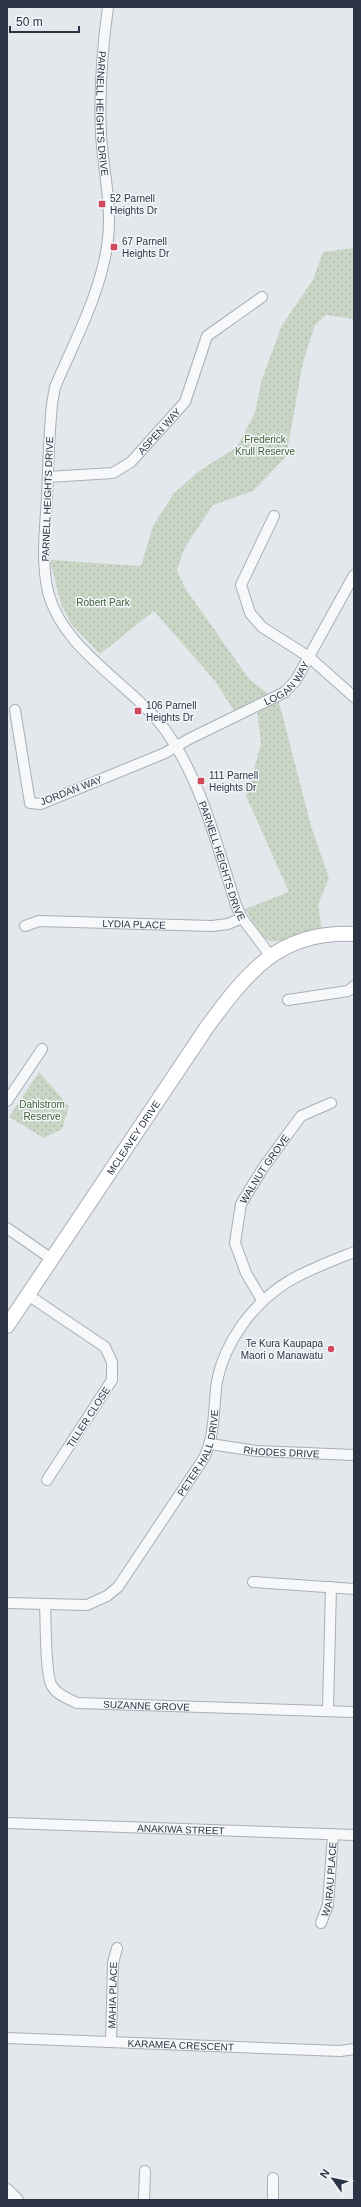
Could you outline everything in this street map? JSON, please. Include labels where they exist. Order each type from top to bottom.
[{"type":"main road","name":"MCLEAVEY DRIVE","points":[[7,1326],[53,1260],[208,1027],[235,990],[270,955],[288,946],[322,936],[354,934]]},
{"type":"street","name":"PARNELL HEIGHTS DRIVE","points":[[108,7],[102,50],[100,84],[101,134],[109,200],[108,239],[105,259],[96,288],[55,387],[49,438],[44,562],[48,592],[55,611],[65,629],[152,714],[176,746],[205,806],[236,905],[242,918],[270,955]]},
{"type":"street","name":"ASPEN WAY","points":[[48,477],[113,473],[131,462],[185,402],[207,336],[262,297]]},
{"type":"street","points":[[274,516],[242,585],[250,613],[262,627],[309,657],[354,697]]},
{"type":"street","name":"LOGAN WAY","points":[[176,746],[285,692],[296,680],[354,575]]},
{"type":"street","name":"JORDAN WAY","points":[[15,710],[30,804],[41,804],[176,746]]},
{"type":"street","name":"LYDIA PLACE","points":[[25,926],[39,921],[212,926],[228,924],[242,918]]},
{"type":"street","points":[[288,1000],[348,991],[354,986]]},
{"type":"street","points":[[7,1101],[42,1049]]},
{"type":"street","name":"WALNUT GROVE","points":[[262,1300],[246,1273],[235,1243],[241,1204],[263,1168],[301,1116],[331,1103]]},
{"type":"street","points":[[7,1228],[53,1260]]},
{"type":"street","name":"PETER HALL DRIVE","points":[[7,1603],[87,1605],[107,1596],[118,1587],[192,1479],[210,1444],[217,1381],[224,1357],[237,1332],[262,1300],[285,1282],[304,1272],[354,1252]]},
{"type":"street","name":"TILLER CLOSE","points":[[28,1295],[106,1347],[110,1353],[113,1370],[107,1389],[46,1480]]},
{"type":"street","name":"RHODES DRIVE","points":[[210,1444],[256,1451],[354,1455]]},
{"type":"street","points":[[253,1582],[354,1589]]},
{"type":"street","points":[[328,1710],[331,1588]]},
{"type":"street","name":"SUZANNE GROVE","points":[[45,1605],[48,1674],[51,1686],[62,1696],[78,1703],[354,1712]]},
{"type":"street","name":"ANAKIWA STREET","points":[[7,1823],[354,1835]]},
{"type":"street","name":"WAIRAU PLACE","points":[[321,1923],[328,1905],[333,1834]]},
{"type":"street","name":"MAHIA PLACE","points":[[111,2042],[113,1963],[117,1948]]},
{"type":"street","name":"KARAMEA CRESCENT","points":[[7,2038],[340,2051],[354,2050]]},
{"type":"street","points":[[144,2200],[145,2171]]},
{"type":"street","points":[[273,2178],[273,2200]]},
{"type":"street","points":[[7,2190],[17,2200]]},
{"type":"green space","points":[[354,248],[354,319],[326,315],[315,325],[303,362],[286,457],[253,491],[213,505],[184,549],[177,570],[185,588],[249,679],[279,702],[311,826],[329,878],[318,905],[322,929],[280,941],[270,941],[266,939],[259,931],[245,909],[289,892],[246,796],[261,745],[257,707],[237,716],[216,682],[154,611],[100,654],[72,625],[61,604],[50,560],[141,566],[153,526],[174,493],[199,471],[237,447],[255,413],[262,379],[282,325],[313,280],[323,252]]},
{"type":"green space","name":"Dahlstrom Reserve","points":[[39,1072],[69,1106],[62,1129],[44,1138],[9,1117]]},
{"type":"place","name":"52 Parnell Heights Dr","points":[[102,204]]},
{"type":"place","name":"67 Parnell Heights Dr","points":[[114,247]]},
{"type":"place","name":"106 Parnell Heights Dr","points":[[138,711]]},
{"type":"place","name":"111 Parnell Heights Dr","points":[[201,781]]},
{"type":"place","name":"Te Kura Kaupapa Maori o Manawatu","points":[[331,1349]]},
{"type":"park label","name":"Frederick Krull Reserve","points":[[265,444]]},
{"type":"park label","name":"Robert Park","points":[[103,602]]}]
